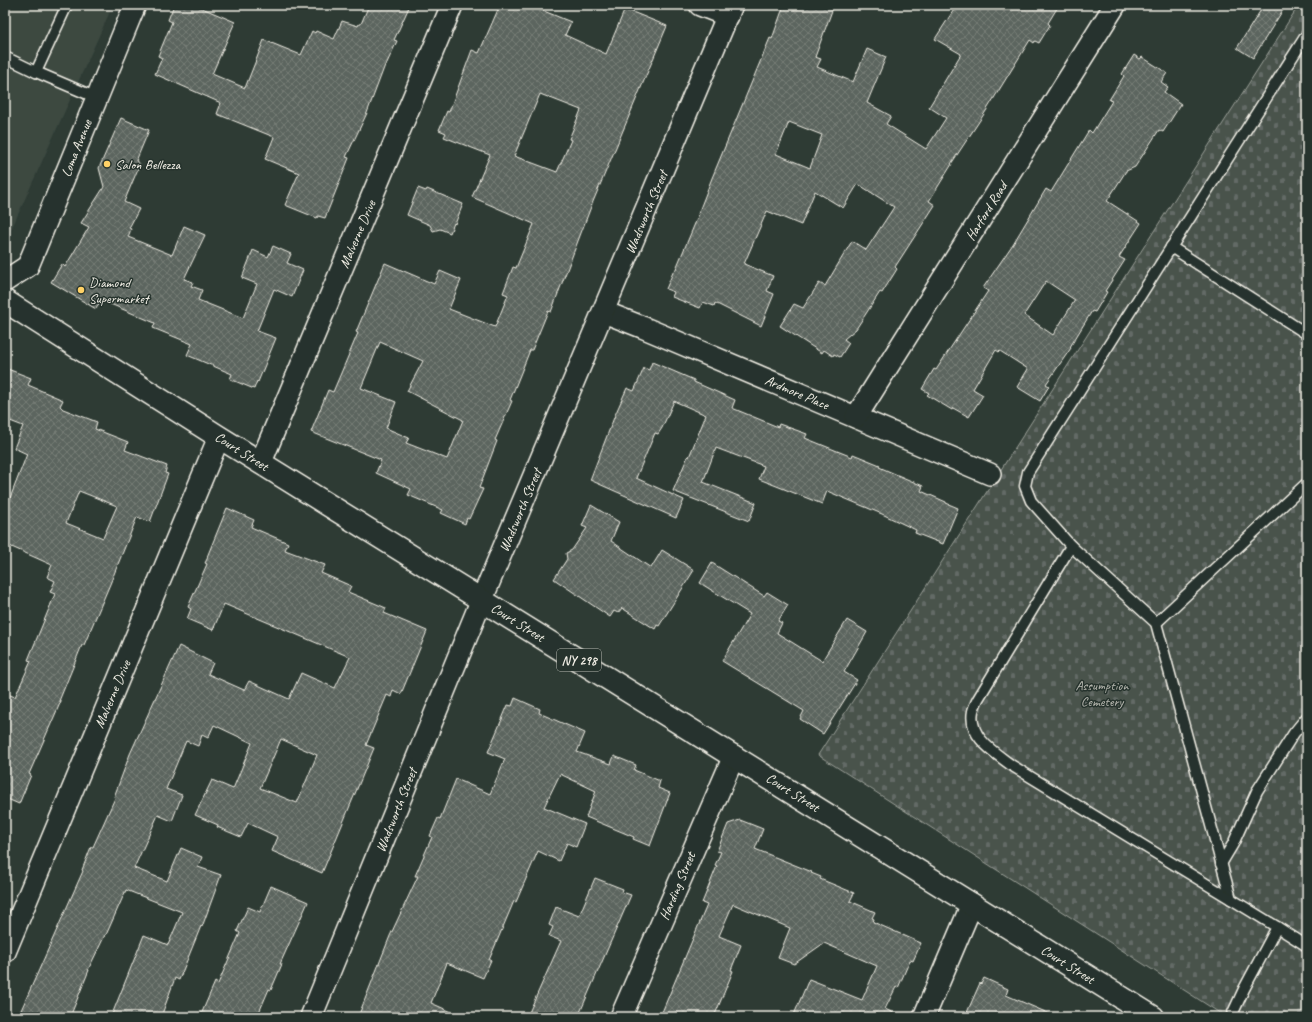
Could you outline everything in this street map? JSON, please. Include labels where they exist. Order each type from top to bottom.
[{"type":"main road","name":"Court Street","points":[[5,301],[219,437],[1153,1017]]},
{"type":"street","name":"Loma Avenue","points":[[5,281],[28,266],[135,5]]},
{"type":"street","name":"Malverne Drive","points":[[261,462],[452,5]]},
{"type":"street","points":[[700,5],[730,11]]},
{"type":"street","name":"Harford Road","points":[[856,417],[1115,5]]},
{"type":"street","name":"Wadsworth Street","points":[[311,1017],[482,599],[730,11]]},
{"type":"street","name":"Ardmore Place","points":[[604,312],[990,474]]},
{"type":"street","name":"Malverne Drive","points":[[5,952],[219,437]]},
{"type":"street","name":"Harding Street","points":[[621,1017],[734,756]]},
{"type":"street","points":[[924,1017],[972,904]]},
{"type":"lane","points":[[36,72],[67,5]]},
{"type":"lane","points":[[1231,899],[1156,622],[1071,546],[1031,500],[1025,486],[1028,472],[1307,34]]},
{"type":"lane","points":[[5,56],[36,72],[97,98]]},
{"type":"lane","points":[[1171,247],[1307,334]]},
{"type":"lane","points":[[1156,622],[1307,483]]},
{"type":"lane","points":[[1071,546],[978,699],[973,711],[973,726],[979,738],[989,749],[1012,765],[1277,928],[1304,941]]},
{"type":"lane","points":[[1221,864],[1233,844],[1257,791],[1294,733],[1307,717]]},
{"type":"lane","points":[[1231,1017],[1244,989],[1277,928]]},
{"type":"shaded area","points":[[5,5],[113,5],[6,241],[5,240]]},
{"type":"green space","name":"Assumption Cemetery","points":[[1299,5],[1307,5],[1307,1017],[1226,1017],[818,755]]},
{"type":"building","points":[[174,5],[195,5],[235,22],[212,74],[245,88],[264,40],[301,55],[312,31],[315,33],[316,31],[334,39],[342,21],[358,26],[361,24],[369,5],[410,5],[394,40],[397,41],[385,65],[367,113],[346,157],[349,158],[325,218],[318,216],[317,218],[285,205],[299,173],[265,159],[274,137],[217,114],[221,103],[155,74],[162,58],[158,56],[172,22],[168,20]]},
{"type":"building","points":[[500,5],[529,5],[571,22],[565,35],[606,54],[625,9],[667,26],[592,204],[551,312],[548,311],[532,350],[530,350],[510,400],[512,401],[495,440],[497,441],[479,488],[483,489],[469,519],[467,518],[465,524],[441,513],[443,510],[408,495],[411,489],[376,473],[381,460],[311,432],[328,390],[333,392],[385,263],[434,284],[440,271],[461,280],[449,309],[495,327],[508,295],[503,293],[513,267],[516,268],[534,224],[472,197],[490,155],[444,137],[446,133],[439,130],[447,111],[449,112],[472,50],[479,53]],"holes":[[[540,94],[581,110],[569,139],[571,140],[557,172],[514,156]],[[380,342],[423,361],[407,391],[463,420],[447,459],[406,443],[409,438],[386,428],[396,402],[361,388]]]},
{"type":"building","points":[[784,5],[834,5],[815,57],[821,59],[817,67],[853,82],[867,49],[886,57],[867,103],[891,116],[886,124],[926,149],[946,118],[929,107],[961,54],[935,39],[957,5],[1059,5],[1048,23],[1050,25],[1039,43],[1035,41],[1034,43],[1030,40],[951,164],[929,201],[935,205],[895,267],[897,269],[882,293],[880,292],[856,329],[844,339],[849,343],[840,357],[834,354],[833,356],[824,350],[822,353],[780,326],[794,304],[803,308],[819,283],[825,286],[852,241],[866,250],[894,207],[858,184],[843,208],[815,191],[801,225],[767,211],[744,264],[773,276],[767,291],[774,294],[761,326],[715,303],[714,306],[703,302],[700,308],[672,297],[674,292],[666,289],[699,214],[712,178],[770,38],[772,39]],"holes":[[[789,122],[822,135],[810,168],[776,154]]]},
{"type":"building","points":[[1264,5],[1286,5],[1253,58],[1237,48]]},
{"type":"building","points":[[1134,55],[1140,59],[1142,57],[1167,73],[1161,82],[1168,87],[1164,92],[1181,104],[1163,132],[1159,130],[1135,167],[1126,171],[1107,201],[1141,223],[1119,257],[1125,260],[1105,291],[1107,292],[1095,312],[1092,311],[1070,347],[1071,348],[1046,384],[1049,386],[1040,401],[1017,387],[1028,369],[996,350],[973,389],[983,395],[969,417],[953,408],[952,410],[927,395],[929,393],[922,389],[934,369],[936,370],[988,291],[983,288],[1013,244],[1046,189],[1051,192],[1089,130],[1092,133],[1112,101],[1109,100],[1124,76],[1122,74]],"holes":[[[1046,281],[1075,300],[1053,335],[1024,315]]]},
{"type":"building","points":[[121,118],[149,130],[136,161],[140,164],[124,202],[139,209],[129,228],[131,229],[128,237],[172,255],[184,226],[205,235],[184,279],[193,282],[191,286],[202,290],[198,300],[243,318],[257,284],[242,278],[253,250],[268,257],[273,246],[291,254],[287,263],[303,270],[292,297],[274,289],[257,331],[276,338],[254,389],[230,379],[232,374],[187,355],[192,344],[153,328],[155,323],[101,300],[96,309],[51,282],[62,264],[65,267],[89,227],[81,223],[104,187],[99,168]]},
{"type":"building","points":[[418,188],[426,191],[427,189],[463,204],[450,233],[440,229],[433,231],[430,225],[407,215]]},
{"type":"building","points":[[652,362],[735,400],[732,408],[778,427],[779,424],[807,434],[805,438],[852,457],[853,454],[880,465],[879,467],[923,486],[921,491],[958,508],[943,544],[915,533],[916,530],[882,514],[827,491],[822,504],[759,479],[764,466],[716,448],[703,482],[756,503],[749,521],[673,491],[706,415],[674,401],[662,428],[658,434],[655,433],[636,478],[684,500],[676,518],[590,480],[627,388],[634,391],[644,368],[649,370]]},
{"type":"building","points":[[5,368],[31,378],[28,385],[63,400],[60,406],[63,409],[97,422],[95,429],[128,442],[125,450],[167,466],[165,473],[168,474],[150,522],[137,517],[84,645],[82,645],[59,701],[61,701],[29,774],[31,775],[19,804],[5,798],[5,693],[15,697],[31,661],[28,660],[55,594],[50,592],[55,581],[47,577],[52,565],[5,544],[5,511],[27,454],[14,448],[23,426],[5,419]],"holes":[[[79,491],[117,506],[103,538],[66,523]]]},
{"type":"building","points":[[591,505],[619,522],[611,541],[651,568],[662,550],[694,570],[659,626],[657,625],[655,629],[622,608],[618,613],[614,611],[610,617],[554,579],[567,559],[566,553],[572,550],[587,528],[582,526]]},
{"type":"building","points":[[227,508],[254,520],[251,527],[288,543],[285,550],[325,565],[321,573],[351,586],[348,592],[386,608],[384,613],[427,631],[401,694],[393,690],[391,697],[387,695],[366,745],[374,748],[322,873],[272,851],[278,837],[248,823],[241,837],[217,827],[218,825],[195,815],[212,780],[233,789],[252,743],[214,725],[208,738],[202,735],[198,746],[186,741],[166,789],[182,795],[172,821],[158,815],[134,868],[167,881],[181,848],[202,857],[198,867],[221,875],[202,927],[201,926],[179,980],[175,978],[161,1017],[111,1017],[144,935],[168,945],[182,912],[126,890],[106,935],[88,970],[70,1017],[18,1017],[83,871],[82,870],[91,847],[93,847],[115,798],[114,797],[130,754],[179,646],[213,663],[208,674],[244,690],[249,681],[289,699],[301,673],[335,688],[350,657],[224,604],[213,630],[187,619],[191,609],[188,607],[207,564],[205,563]],"holes":[[[281,739],[317,755],[297,803],[260,788]]]},
{"type":"building","points":[[712,563],[764,596],[767,592],[788,605],[778,621],[782,623],[777,633],[822,661],[847,620],[867,632],[844,672],[857,680],[823,734],[800,719],[804,711],[722,661],[750,614],[700,583]]},
{"type":"building","points":[[515,698],[540,709],[539,713],[585,733],[577,752],[611,764],[614,756],[636,765],[634,770],[660,781],[658,788],[670,793],[650,846],[633,839],[634,837],[586,817],[596,791],[560,774],[544,807],[585,824],[576,847],[567,843],[559,861],[538,851],[516,902],[514,901],[483,978],[447,963],[431,1003],[463,1017],[358,1017],[390,936],[418,876],[415,876],[432,837],[430,836],[438,818],[440,819],[456,779],[490,794],[505,759],[488,752],[508,705],[512,706]]},
{"type":"building","points":[[740,820],[763,829],[755,849],[812,872],[811,873],[821,877],[820,879],[854,893],[850,901],[875,912],[872,918],[874,919],[873,922],[921,943],[913,961],[910,960],[898,988],[896,987],[885,1009],[902,1017],[793,1017],[809,979],[862,1000],[877,966],[824,943],[794,964],[778,958],[790,928],[733,904],[719,936],[741,945],[731,970],[733,971],[714,1017],[660,1017],[707,905],[702,903],[717,866],[715,865],[721,852],[717,851],[728,824]]},
{"type":"building","points":[[595,878],[623,889],[622,892],[631,895],[578,1017],[527,1017],[561,941],[549,936],[553,927],[549,925],[556,907],[579,916]]},
{"type":"building","points":[[271,886],[308,902],[280,964],[282,964],[271,990],[269,989],[257,1017],[200,1017],[215,982],[218,984],[240,933],[237,931],[248,907],[260,912]]},
{"type":"building","points":[[984,978],[1008,989],[1006,995],[1057,1017],[965,1017],[980,983],[981,984]]},
{"type":"place","name":"Salon Bellezza","points":[[107,164]]},
{"type":"place","name":"Diamond Supermarket","points":[[81,290]]}]
